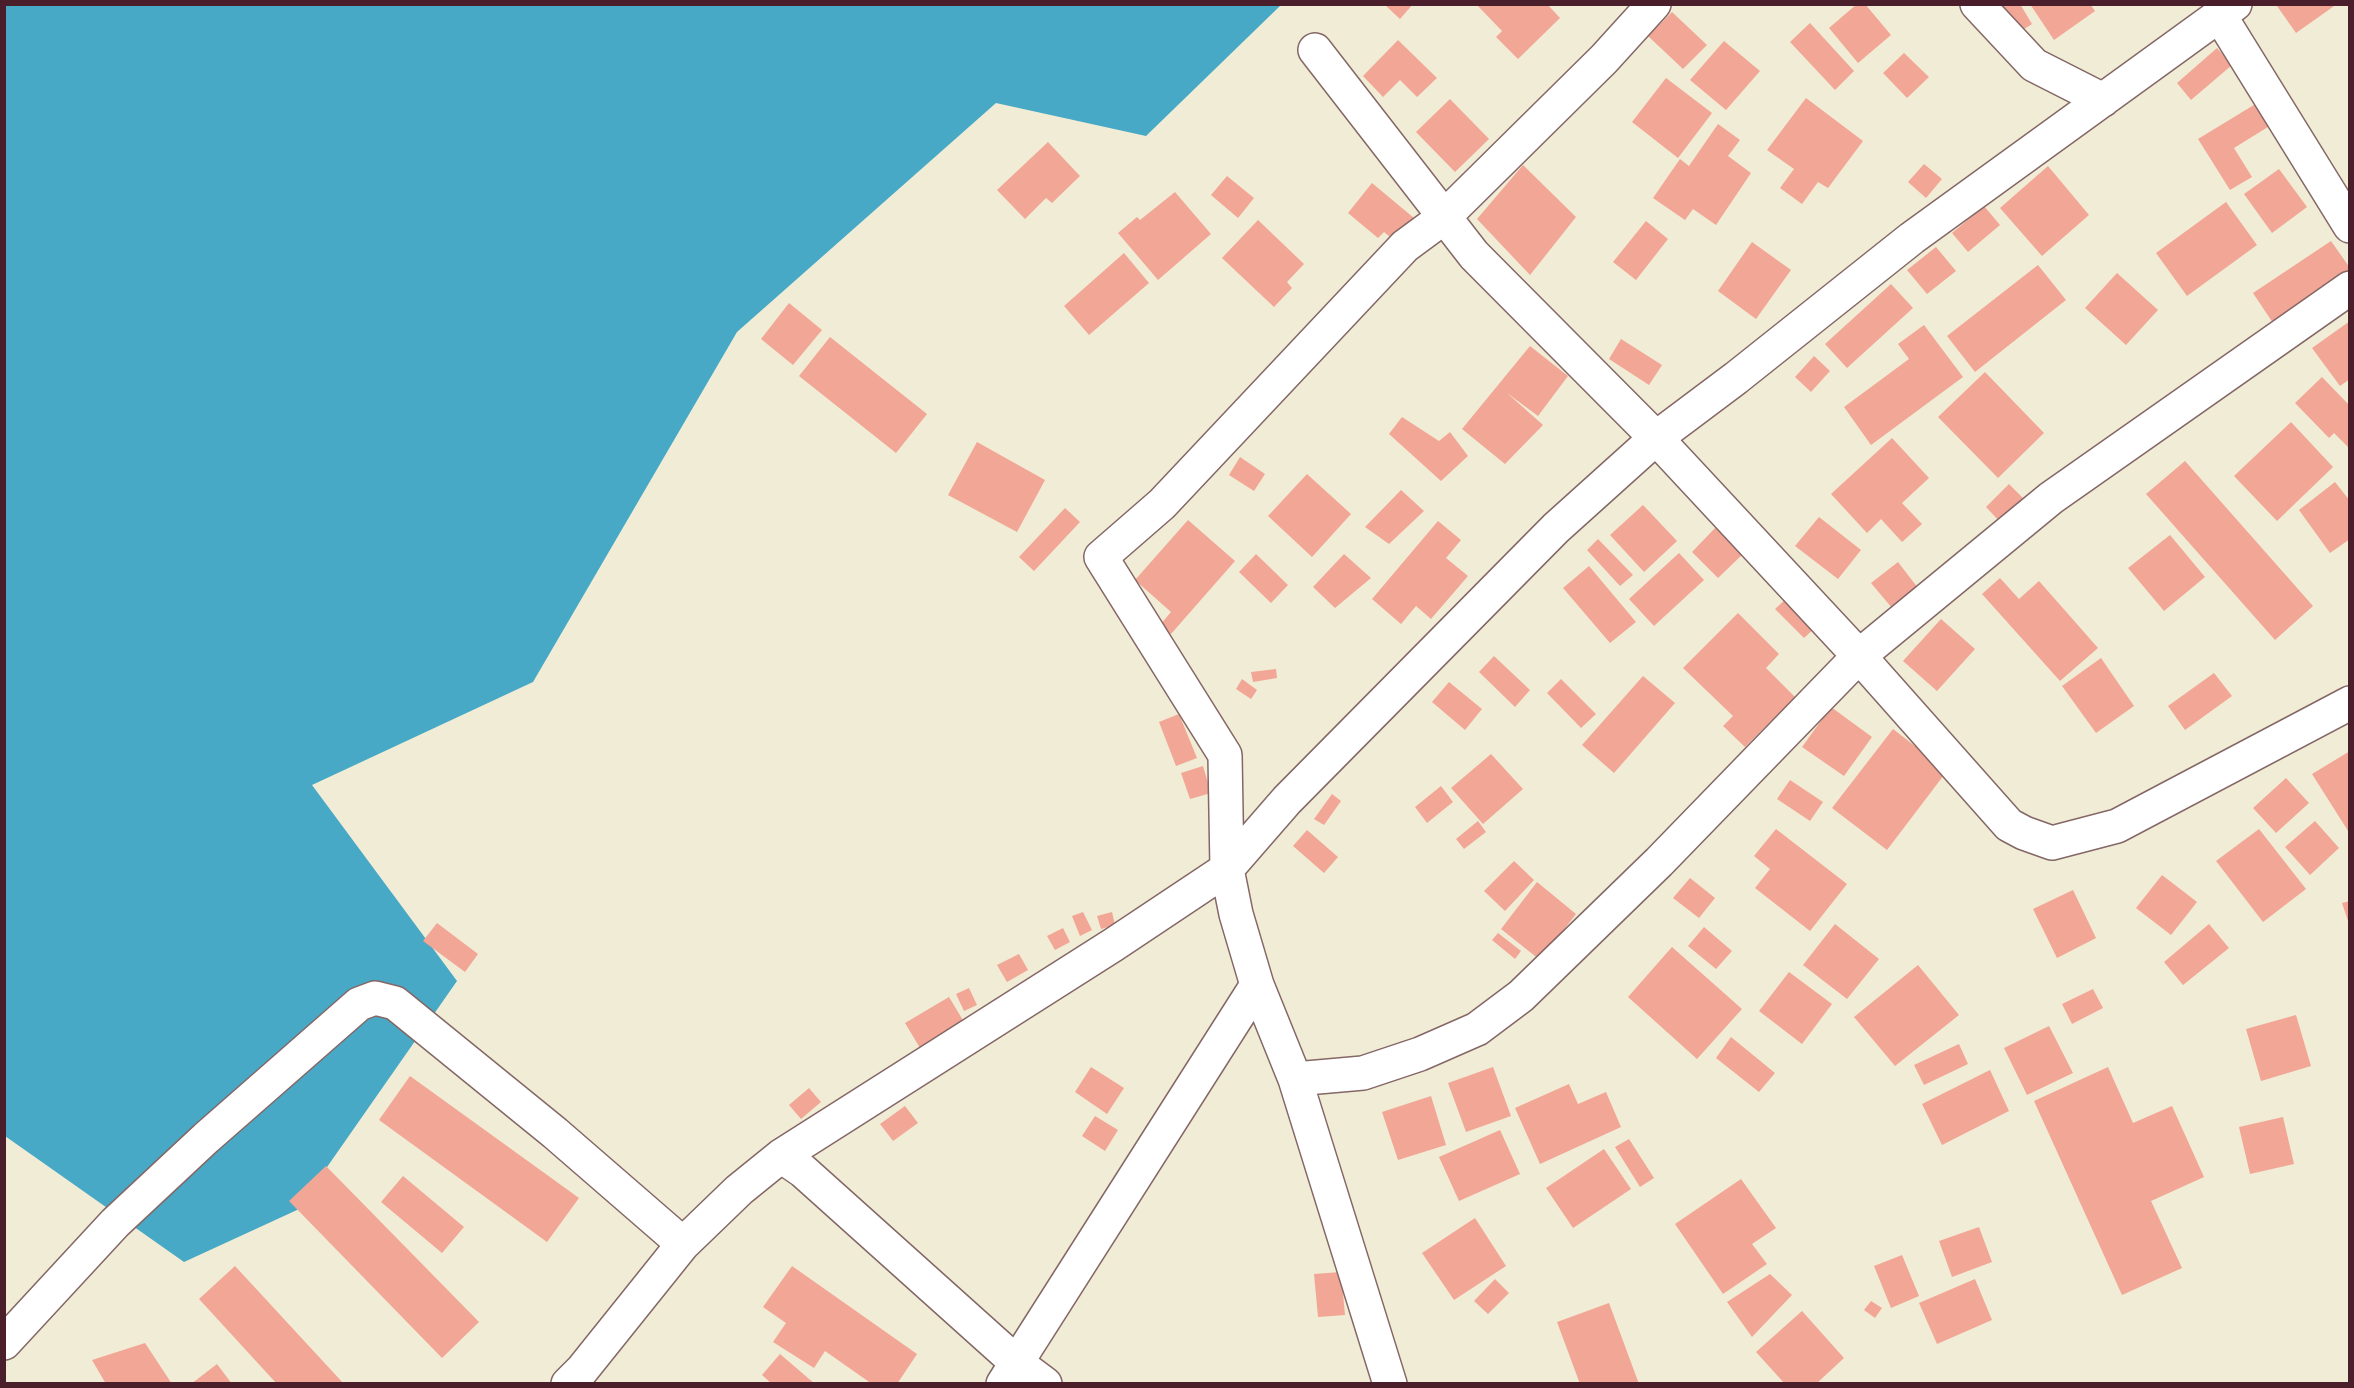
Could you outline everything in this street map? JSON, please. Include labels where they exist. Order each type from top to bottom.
[{"type":"street","points":[[1390,1383],[1295,1079],[1257,985],[1236,914],[1227,869],[1225,755],[1101,557],[1162,504],[1405,246],[1443,218],[1604,59],[1654,4]]},
{"type":"street","points":[[1977,4],[2034,65],[2103,100]]},
{"type":"street","points":[[568,1383],[582,1370],[683,1244],[739,1190],[781,1156],[1113,945],[1227,869],[1287,800],[1556,528],[1656,438],[1736,378],[1912,238],[2228,10],[2349,226]]},
{"type":"street","points":[[1315,50],[1443,218],[1474,255],[1656,438],[1859,656],[2009,825],[2052,843],[2117,825],[2349,703]]},
{"type":"street","points":[[1295,1079],[1363,1073],[1420,1054],[1476,1029],[1521,996],[1659,862],[1859,656],[2051,498],[2349,288]]},
{"type":"street","points":[[1010,1373],[1257,985]]},
{"type":"street","points":[[4,1343],[115,1223],[206,1138],[360,1004],[375,998],[395,1003],[555,1133],[683,1244]]},
{"type":"street","points":[[781,1156],[803,1171],[1010,1373],[1045,1383]]},
{"type":"water","points":[[5,5],[1281,5],[1146,136],[996,103],[737,332],[533,682],[312,785],[457,981],[297,1210],[184,1262],[5,1136]]},
{"type":"building","points":[[1384,4],[1413,4],[1400,19]]},
{"type":"building","points":[[1476,4],[1547,4],[1560,18],[1518,59],[1496,37],[1502,31]]},
{"type":"building","points":[[1857,4],[1865,4],[1891,35],[1858,63],[1829,28]]},
{"type":"building","points":[[2000,4],[2020,4],[2032,24],[2018,33]]},
{"type":"building","points":[[2030,4],[2090,4],[2095,11],[2054,40]]},
{"type":"building","points":[[2279,4],[2337,4],[2296,33],[2277,6]]},
{"type":"building","points":[[1672,12],[1707,45],[1683,69],[1648,36]]},
{"type":"building","points":[[1810,23],[1854,71],[1835,90],[1790,42]]},
{"type":"building","points":[[1398,40],[1437,78],[1417,97],[1400,80],[1383,97],[1363,76]]},
{"type":"building","points":[[1724,41],[1760,71],[1726,110],[1690,80]]},
{"type":"building","points":[[2217,48],[2232,65],[2191,100],[2177,83]]},
{"type":"building","points":[[1904,53],[1929,77],[1907,98],[1883,73]]},
{"type":"building","points":[[1666,78],[1712,113],[1678,158],[1632,122]]},
{"type":"building","points":[[1806,98],[1863,141],[1828,188],[1818,182],[1802,204],[1780,188],[1794,169],[1767,150]]},
{"type":"building","points":[[1450,99],[1489,139],[1455,172],[1416,132]]},
{"type":"building","points":[[2262,100],[2276,122],[2234,148],[2252,177],[2230,190],[2198,139]]},
{"type":"building","points":[[1718,124],[1740,140],[1728,156],[1751,173],[1716,225],[1693,209],[1685,220],[1653,198],[1680,159],[1689,166]]},
{"type":"building","points":[[1048,142],[1080,176],[1052,203],[1046,198],[1025,219],[997,190]]},
{"type":"building","points":[[1924,164],[1942,179],[1926,198],[1908,182]]},
{"type":"building","points":[[1523,165],[1576,217],[1530,275],[1477,219]]},
{"type":"building","points":[[2048,166],[2089,215],[2042,256],[2000,208]]},
{"type":"building","points":[[2279,169],[2307,207],[2272,233],[2244,194]]},
{"type":"building","points":[[1227,176],[1254,198],[1238,218],[1211,195]]},
{"type":"building","points":[[1372,183],[1414,218],[1395,241],[1384,232],[1378,238],[1348,213]]},
{"type":"building","points":[[1175,192],[1211,234],[1158,280],[1118,233],[1137,217],[1140,220]]},
{"type":"building","points":[[2226,202],[2257,245],[2187,296],[2156,253]]},
{"type":"building","points":[[1984,206],[2000,225],[1968,252],[1952,233]]},
{"type":"building","points":[[1258,220],[1304,264],[1287,282],[1292,288],[1274,307],[1222,258]]},
{"type":"building","points":[[1646,221],[1668,239],[1636,280],[1613,262]]},
{"type":"building","points":[[2331,241],[2350,268],[2350,272],[2273,323],[2253,293]]},
{"type":"building","points":[[1752,242],[1791,270],[1756,319],[1718,291]]},
{"type":"building","points":[[1936,247],[1956,271],[1927,294],[1907,270]]},
{"type":"building","points":[[1124,253],[1149,283],[1089,335],[1064,306]]},
{"type":"building","points":[[2038,265],[2066,300],[1975,372],[1947,336]]},
{"type":"building","points":[[2117,273],[2158,310],[2126,345],[2085,308]]},
{"type":"building","points":[[1891,284],[1913,308],[1847,368],[1825,344]]},
{"type":"building","points":[[789,303],[822,330],[793,365],[761,339]]},
{"type":"building","points":[[2350,321],[2350,379],[2340,386],[2312,348]]},
{"type":"building","points":[[1924,325],[1963,377],[1871,445],[1844,407],[1909,359],[1898,344]]},
{"type":"building","points":[[830,337],[927,414],[896,453],[799,376]]},
{"type":"building","points":[[1621,339],[1662,365],[1649,385],[1609,359]]},
{"type":"building","points":[[1530,346],[1568,376],[1538,416],[1507,393],[1543,425],[1505,464],[1462,429]]},
{"type":"building","points":[[1814,356],[1830,371],[1811,392],[1795,377]]},
{"type":"building","points":[[1985,372],[2044,433],[1998,478],[1938,417]]},
{"type":"building","points":[[2322,377],[2350,406],[2350,449],[2334,433],[2329,438],[2295,403]]},
{"type":"building","points":[[1402,417],[1439,441],[1450,432],[1468,456],[1441,481],[1389,434]]},
{"type":"building","points":[[2291,422],[2333,467],[2277,521],[2234,476]]},
{"type":"building","points":[[1892,438],[1929,478],[1902,503],[1922,524],[1902,542],[1881,519],[1867,533],[1831,494]]},
{"type":"building","points":[[977,442],[1045,480],[1017,532],[948,495]]},
{"type":"building","points":[[1240,457],[1265,474],[1254,491],[1229,475]]},
{"type":"building","points":[[2185,461],[2313,606],[2275,640],[2146,494]]},
{"type":"building","points":[[1307,474],[1351,514],[1312,557],[1268,516]]},
{"type":"building","points":[[2335,482],[2350,501],[2350,539],[2330,553],[2299,510]]},
{"type":"building","points":[[2009,484],[2024,499],[2000,522],[1986,507]]},
{"type":"building","points":[[1401,490],[1424,511],[1389,544],[1365,527]]},
{"type":"building","points":[[1643,505],[1677,541],[1644,572],[1610,535]]},
{"type":"building","points":[[1065,508],[1080,522],[1034,571],[1019,557]]},
{"type":"building","points":[[1819,517],[1861,550],[1838,579],[1795,546]]},
{"type":"building","points":[[1188,520],[1235,561],[1171,634],[1160,625],[1171,612],[1135,580]]},
{"type":"building","points":[[1438,521],[1461,540],[1446,558],[1468,576],[1431,619],[1416,606],[1401,624],[1372,599]]},
{"type":"building","points":[[1717,526],[1744,553],[1718,578],[1692,552]]},
{"type":"building","points":[[2170,535],[2205,577],[2164,611],[2128,568]]},
{"type":"building","points":[[1598,539],[1633,575],[1620,586],[1587,550]]},
{"type":"building","points":[[1679,553],[1704,580],[1654,626],[1629,599]]},
{"type":"building","points":[[1256,554],[1288,585],[1271,603],[1239,572]]},
{"type":"building","points":[[1344,554],[1371,578],[1335,608],[1313,587]]},
{"type":"building","points":[[1898,562],[1918,588],[1892,608],[1871,583]]},
{"type":"building","points":[[1589,566],[1636,622],[1610,643],[1563,588]]},
{"type":"building","points":[[2000,578],[2019,599],[2039,581],[2098,648],[2060,681],[1982,594]]},
{"type":"building","points":[[1789,596],[1818,625],[1804,638],[1775,609]]},
{"type":"building","points":[[1738,613],[1779,654],[1766,668],[1795,697],[1745,747],[1723,726],[1733,716],[1683,668]]},
{"type":"building","points":[[1941,619],[1975,649],[1937,691],[1903,661]]},
{"type":"building","points":[[1494,656],[1530,690],[1515,707],[1479,672]]},
{"type":"building","points":[[2101,658],[2134,706],[2096,733],[2062,686]]},
{"type":"building","points":[[1276,669],[1277,678],[1253,682],[1251,672]]},
{"type":"building","points":[[2214,673],[2232,696],[2185,730],[2168,706]]},
{"type":"building","points":[[1643,676],[1675,703],[1614,773],[1582,745]]},
{"type":"building","points":[[1242,679],[1257,690],[1251,699],[1236,689]]},
{"type":"building","points":[[1561,679],[1596,714],[1581,728],[1547,693]]},
{"type":"building","points":[[1449,682],[1482,709],[1465,730],[1432,702]]},
{"type":"building","points":[[1831,707],[1872,737],[1844,776],[1802,747]]},
{"type":"building","points":[[1179,714],[1197,758],[1176,766],[1159,722]]},
{"type":"building","points":[[1893,729],[1947,771],[1887,850],[1832,808]]},
{"type":"building","points":[[2350,751],[2350,834],[2312,774]]},
{"type":"building","points":[[1491,754],[1523,789],[1483,824],[1451,788]]},
{"type":"building","points":[[1203,766],[1211,793],[1190,799],[1181,773]]},
{"type":"building","points":[[2286,778],[2309,803],[2276,833],[2253,808]]},
{"type":"building","points":[[1790,780],[1823,802],[1810,821],[1777,799]]},
{"type":"building","points":[[1441,786],[1453,802],[1427,823],[1415,807]]},
{"type":"building","points":[[1332,794],[1341,801],[1324,825],[1314,819]]},
{"type":"building","points":[[1478,821],[1486,832],[1464,849],[1456,839]]},
{"type":"building","points":[[2315,821],[2339,848],[2310,875],[2285,847]]},
{"type":"building","points":[[1776,829],[1847,884],[1810,931],[1755,888],[1770,869],[1754,856]]},
{"type":"building","points":[[2259,829],[2306,889],[2263,922],[2216,861]]},
{"type":"building","points":[[1307,830],[1338,857],[1324,873],[1293,846]]},
{"type":"building","points":[[1514,861],[1534,880],[1505,911],[1484,891]]},
{"type":"building","points":[[2162,875],[2197,902],[2171,935],[2136,908]]},
{"type":"building","points":[[1690,878],[1715,898],[1699,918],[1673,898]]},
{"type":"building","points":[[1537,882],[1576,914],[1540,960],[1501,929]]},
{"type":"building","points":[[2073,890],[2096,938],[2057,958],[2033,909]]},
{"type":"building","points":[[2350,901],[2350,924],[2349,924],[2342,903]]},
{"type":"building","points":[[1083,912],[1092,930],[1080,936],[1072,916]]},
{"type":"building","points":[[1112,912],[1115,925],[1101,929],[1097,916]]},
{"type":"building","points":[[437,923],[478,954],[465,972],[423,941]]},
{"type":"building","points":[[1835,924],[1879,959],[1847,999],[1803,965]]},
{"type":"building","points":[[2209,924],[2229,948],[2183,985],[2164,962]]},
{"type":"building","points":[[1704,927],[1732,951],[1716,969],[1688,946]]},
{"type":"building","points":[[1063,928],[1070,942],[1055,950],[1047,936]]},
{"type":"building","points":[[1498,933],[1521,951],[1515,959],[1492,940]]},
{"type":"building","points":[[1672,947],[1742,1009],[1697,1059],[1628,997]]},
{"type":"building","points":[[1019,954],[1028,970],[1007,982],[997,965]]},
{"type":"building","points":[[1918,965],[1959,1015],[1895,1066],[1854,1017]]},
{"type":"building","points":[[1789,972],[1832,1004],[1802,1044],[1759,1011]]},
{"type":"building","points":[[969,988],[977,1005],[964,1011],[956,994]]},
{"type":"building","points":[[2093,989],[2103,1008],[2072,1024],[2062,1004]]},
{"type":"building","points":[[949,997],[964,1022],[920,1048],[905,1023]]},
{"type":"building","points":[[2296,1015],[2311,1066],[2261,1081],[2246,1029]]},
{"type":"building","points":[[2049,1026],[2073,1073],[2027,1095],[2004,1048]]},
{"type":"building","points":[[1731,1037],[1775,1073],[1759,1092],[1716,1058]]},
{"type":"building","points":[[1959,1044],[1968,1064],[1924,1085],[1914,1065]]},
{"type":"building","points":[[1091,1067],[1124,1088],[1107,1114],[1075,1092]]},
{"type":"building","points":[[1493,1067],[1511,1116],[1466,1132],[1448,1083]]},
{"type":"building","points":[[2108,1067],[2133,1123],[2172,1106],[2204,1177],[2151,1201],[2182,1268],[2122,1295],[2034,1101]]},
{"type":"building","points":[[1990,1070],[2009,1111],[1942,1145],[1922,1104]]},
{"type":"building","points":[[410,1076],[579,1198],[547,1242],[379,1120]]},
{"type":"building","points":[[1569,1084],[1578,1104],[1606,1092],[1621,1127],[1540,1164],[1515,1108]]},
{"type":"building","points":[[809,1088],[821,1102],[801,1119],[789,1105]]},
{"type":"building","points":[[1431,1096],[1446,1145],[1398,1160],[1382,1112]]},
{"type":"building","points":[[905,1106],[918,1123],[893,1141],[880,1124]]},
{"type":"building","points":[[1095,1116],[1118,1130],[1105,1151],[1082,1136]]},
{"type":"building","points":[[2283,1117],[2294,1164],[2250,1174],[2239,1127]]},
{"type":"building","points":[[1500,1130],[1520,1174],[1459,1201],[1439,1157]]},
{"type":"building","points":[[1629,1139],[1654,1178],[1640,1187],[1615,1147]]},
{"type":"building","points":[[1604,1149],[1631,1189],[1573,1228],[1546,1188]]},
{"type":"building","points":[[326,1166],[479,1322],[442,1358],[289,1201]]},
{"type":"building","points":[[403,1176],[464,1227],[442,1253],[381,1202]]},
{"type":"building","points":[[1741,1179],[1776,1228],[1752,1244],[1767,1264],[1723,1294],[1675,1224]]},
{"type":"building","points":[[1475,1218],[1506,1266],[1454,1300],[1422,1253]]},
{"type":"building","points":[[1979,1227],[1992,1262],[1952,1277],[1939,1241]]},
{"type":"building","points":[[1902,1255],[1919,1296],[1891,1308],[1874,1266]]},
{"type":"building","points":[[235,1266],[344,1384],[277,1384],[199,1299]]},
{"type":"building","points":[[792,1266],[917,1354],[897,1384],[872,1384],[825,1351],[814,1368],[773,1342],[786,1323],[763,1307]]},
{"type":"building","points":[[1341,1272],[1345,1315],[1318,1317],[1314,1274]]},
{"type":"building","points":[[1770,1274],[1792,1295],[1752,1337],[1727,1302]]},
{"type":"building","points":[[1495,1279],[1509,1293],[1488,1314],[1474,1301]]},
{"type":"building","points":[[1975,1279],[1992,1320],[1937,1344],[1919,1303]]},
{"type":"building","points":[[1871,1301],[1882,1308],[1875,1318],[1864,1310]]},
{"type":"building","points":[[1609,1303],[1639,1384],[1580,1384],[1557,1322]]},
{"type":"building","points":[[1802,1311],[1844,1358],[1816,1384],[1785,1384],[1756,1352]]},
{"type":"building","points":[[145,1343],[172,1384],[106,1384],[92,1360]]},
{"type":"building","points":[[780,1354],[815,1384],[772,1384],[762,1375]]},
{"type":"building","points":[[217,1364],[232,1384],[191,1384]]}]
